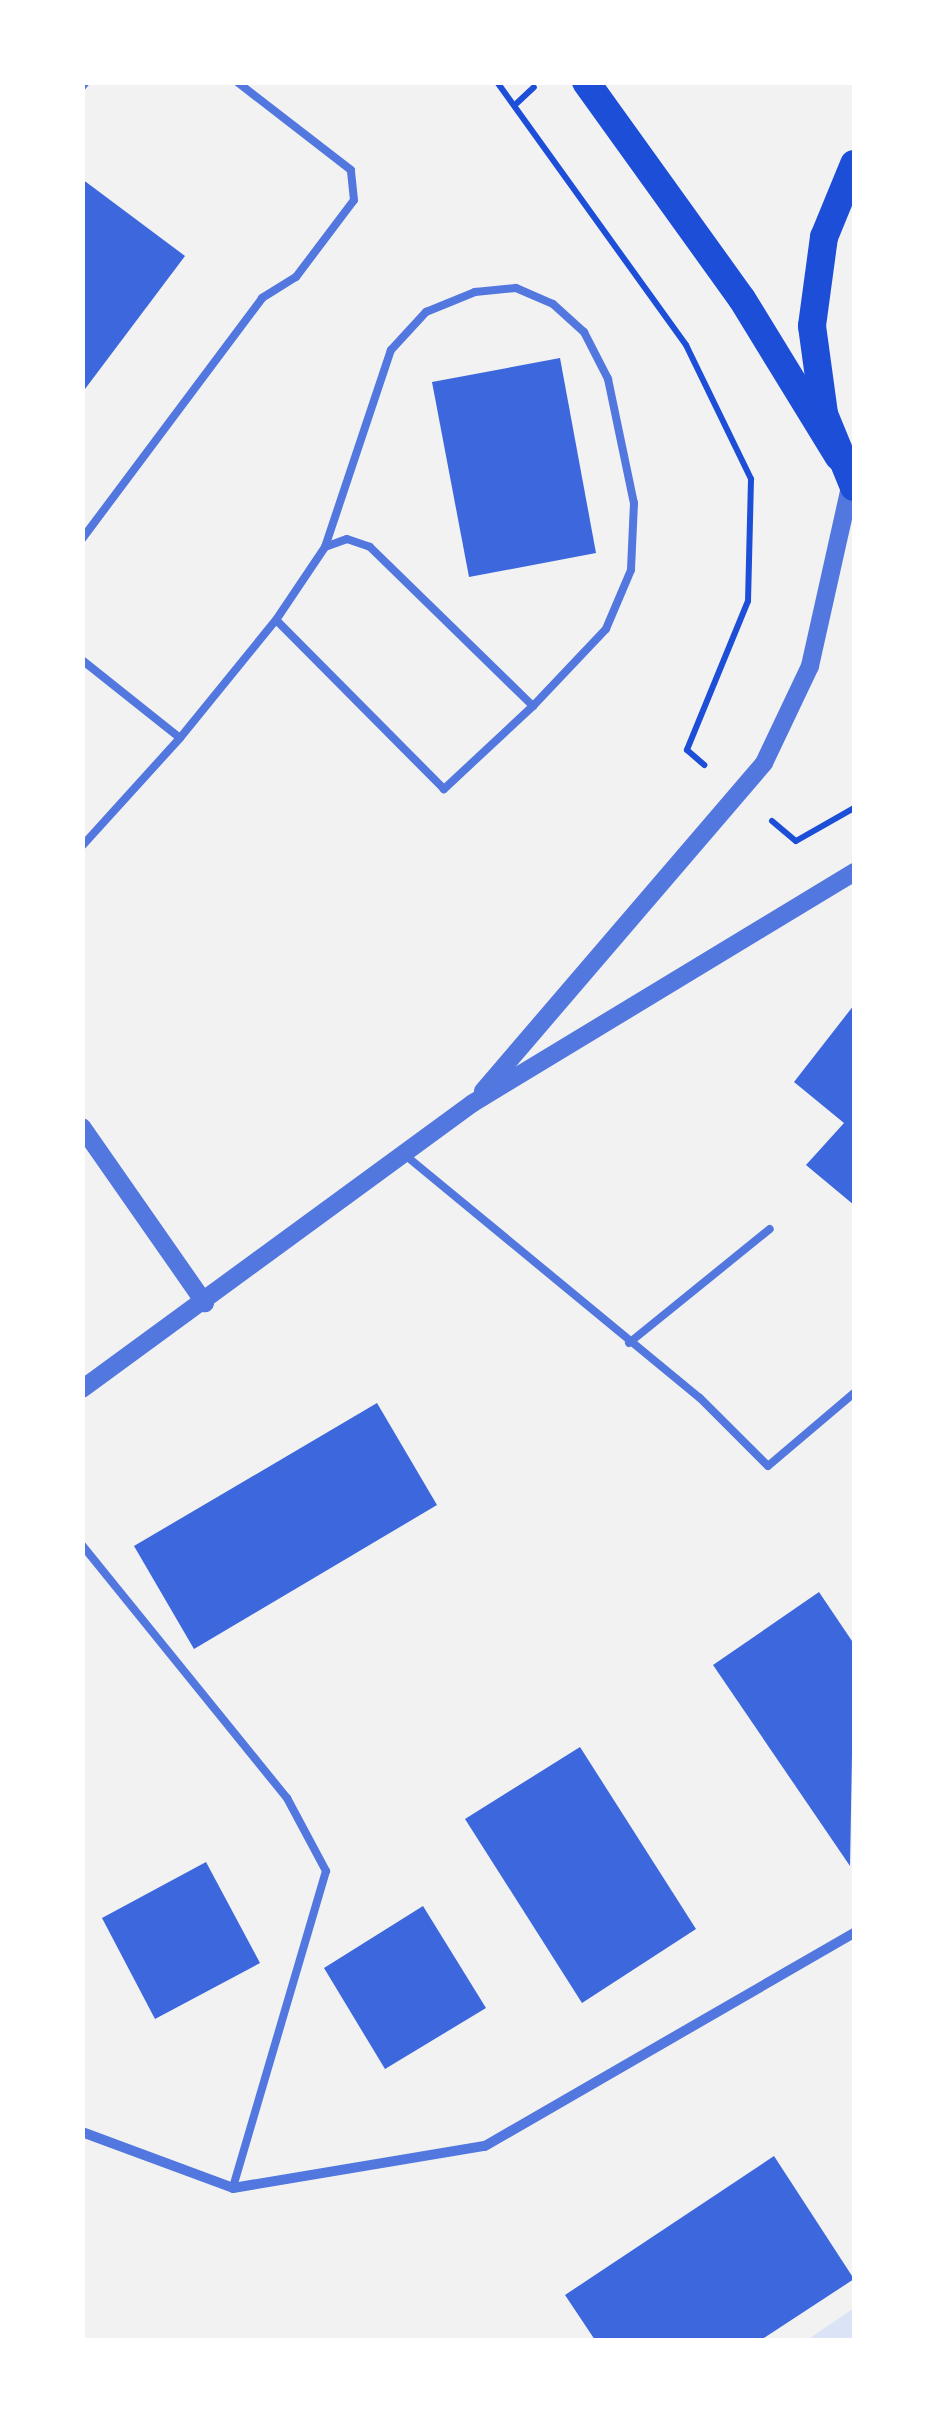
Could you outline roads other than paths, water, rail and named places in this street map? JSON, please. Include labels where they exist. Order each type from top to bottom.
[{"type":"highway","points":[[586,82],[731,284],[849,475]]},
{"type":"highway","points":[[849,475],[815,370],[812,326],[824,237],[854,164]]},
{"type":"street","points":[[472,1103],[764,763],[810,666],[849,475]]},
{"type":"street","points":[[82,1389],[205,1304],[472,1103],[854,872]]},
{"type":"street","points":[[82,1127],[205,1304]]},
{"type":"street","points":[[82,2132],[233,2188],[485,2146],[854,1934]]},
{"type":"lane","points":[[82,539],[262,298],[296,277],[354,200],[351,170],[237,82]]},
{"type":"lane","points":[[82,846],[180,738],[276,620],[324,546],[391,350],[426,312],[475,292],[516,288],[553,304],[584,332],[608,379],[634,504],[631,570],[606,629],[534,706],[444,788],[276,620]]},
{"type":"lane","points":[[324,546],[347,539],[370,547],[534,706]]},
{"type":"lane","points":[[82,660],[180,738]]},
{"type":"lane","points":[[404,1155],[629,1344],[700,1398],[768,1466],[854,1393]]},
{"type":"lane","points":[[629,1344],[770,1230]]},
{"type":"lane","points":[[82,1544],[287,1798],[326,1871],[233,2188]]}]
